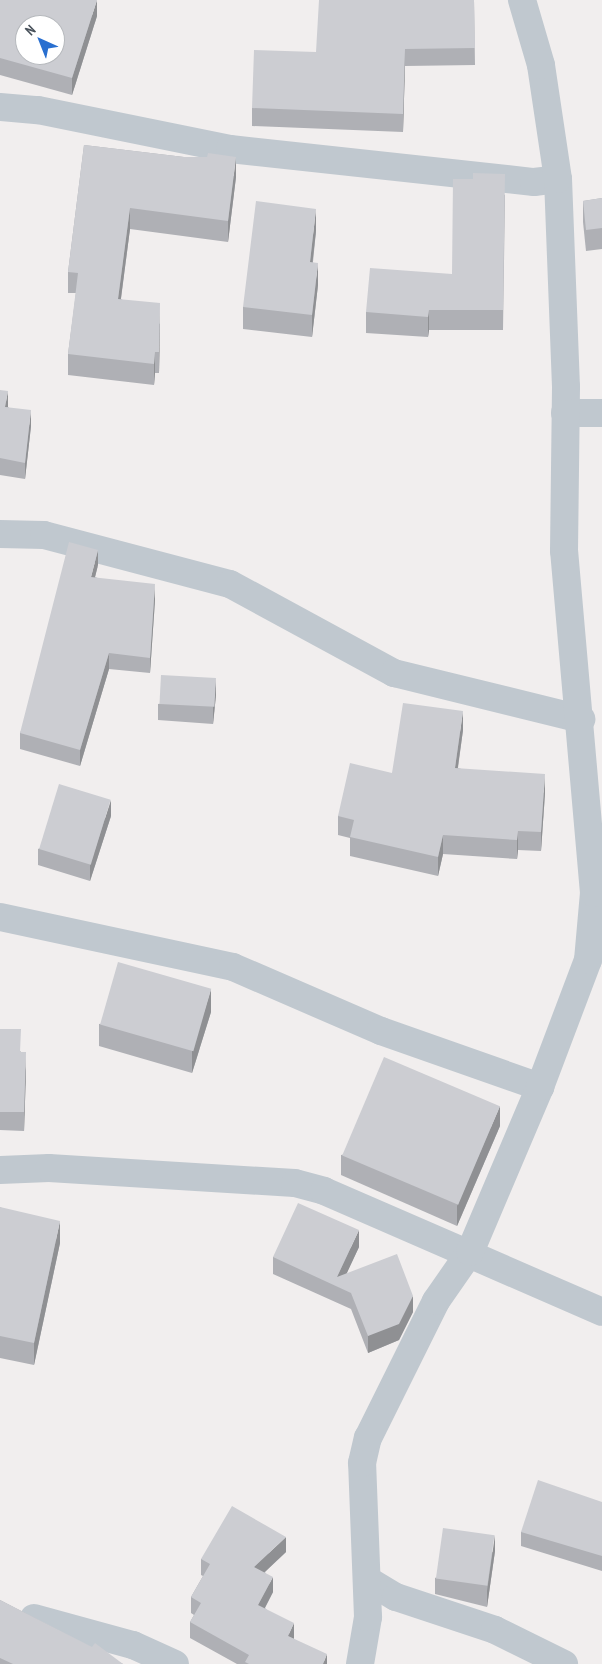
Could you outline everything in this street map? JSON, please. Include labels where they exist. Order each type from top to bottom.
[{"type":"street","points":[[360,1664],[369,1581],[362,1463],[368,1438],[436,1301],[470,1252],[540,1087],[588,960],[594,893],[581,719],[564,551],[565,413],[558,179],[541,65],[522,0]]},
{"type":"street","points":[[0,107],[38,110],[230,149],[524,181],[558,179]]},
{"type":"street","points":[[565,413],[602,412]]},
{"type":"street","points":[[0,534],[44,535],[230,584],[394,673],[581,719]]},
{"type":"street","points":[[0,917],[233,967],[381,1031],[540,1087]]},
{"type":"street","points":[[0,1170],[49,1168],[295,1183],[470,1252],[602,1312]]},
{"type":"street","points":[[369,1581],[396,1597],[496,1630],[564,1664]]},
{"type":"street","points":[[34,1618],[133,1645],[175,1664]]},
{"type":"building","points":[[0,0],[97,0],[72,78],[25,65],[65,65],[65,15],[15,15],[15,62],[0,58]]},
{"type":"building","points":[[319,0],[474,0],[475,48],[405,49],[403,114],[252,108],[254,50],[316,52]]},
{"type":"building","points":[[84,145],[184,157],[207,157],[208,153],[236,157],[228,221],[130,208],[118,299],[160,303],[159,352],[155,352],[154,364],[68,354],[78,273],[68,272]]},
{"type":"building","points":[[473,173],[505,174],[503,310],[429,310],[428,317],[366,312],[370,268],[452,274],[453,179],[473,179]]},
{"type":"building","points":[[602,198],[602,228],[586,230],[583,201]]},
{"type":"building","points":[[256,201],[316,209],[310,262],[318,263],[312,315],[243,307]]},
{"type":"building","points":[[0,390],[8,391],[5,407],[31,410],[25,463],[0,458]]},
{"type":"building","points":[[69,542],[98,550],[91,577],[155,584],[150,658],[109,653],[80,750],[20,733]]},
{"type":"building","points":[[161,675],[216,678],[214,707],[159,704]]},
{"type":"building","points":[[403,703],[463,711],[455,768],[545,774],[541,832],[518,831],[517,840],[443,835],[438,857],[350,837],[354,820],[338,816],[350,763],[392,773]]},
{"type":"building","points":[[59,784],[111,800],[91,865],[39,849]]},
{"type":"building","points":[[118,962],[211,989],[193,1051],[100,1024]]},
{"type":"building","points":[[0,1029],[21,1029],[20,1052],[26,1052],[24,1112],[0,1112]]},
{"type":"building","points":[[384,1057],[500,1106],[458,1205],[342,1155]]},
{"type":"building","points":[[298,1203],[359,1230],[337,1277],[397,1254],[413,1296],[399,1324],[368,1336],[351,1293],[273,1257]]},
{"type":"building","points":[[0,1207],[60,1221],[34,1343],[0,1336]]},
{"type":"building","points":[[538,1480],[602,1502],[602,1556],[521,1532]]},
{"type":"building","points":[[232,1506],[286,1537],[254,1567],[273,1577],[258,1605],[294,1623],[288,1636],[327,1654],[323,1664],[249,1664],[245,1662],[249,1655],[190,1622],[201,1603],[191,1597],[210,1564],[201,1559]]},
{"type":"building","points":[[443,1528],[494,1535],[487,1586],[436,1579]]},
{"type":"building","points":[[0,1600],[92,1647],[95,1643],[123,1664],[13,1664],[0,1658]]}]
